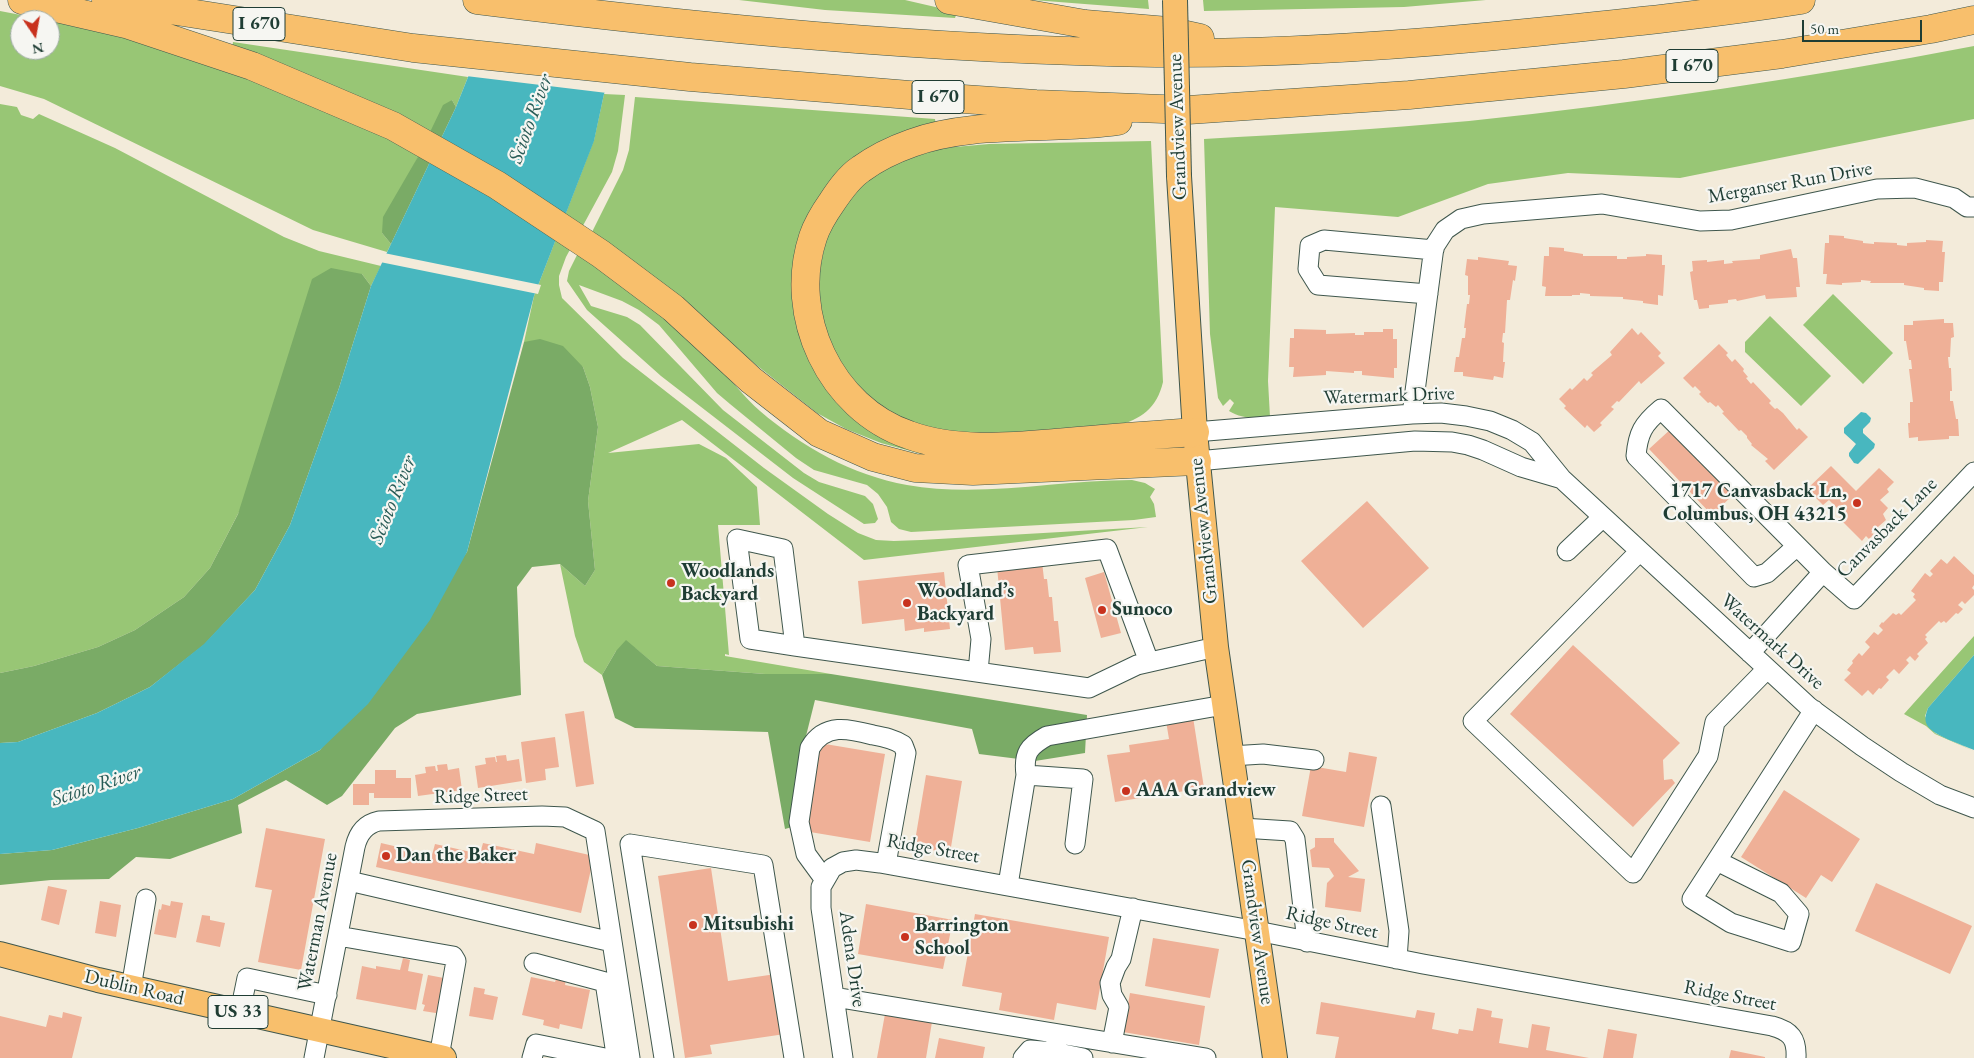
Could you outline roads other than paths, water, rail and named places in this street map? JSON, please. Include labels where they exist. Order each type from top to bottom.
[{"type":"highway","points":[[22,0],[126,24],[252,66],[393,126],[497,185],[601,254],[673,308],[751,380],[819,433],[873,457],[915,468],[973,471],[1197,461]]},
{"type":"highway","name":"I 670","points":[[106,0],[413,48],[690,77],[952,98],[1188,110],[1409,95],[1624,74],[1782,54],[1974,20]]},
{"type":"highway","points":[[477,0],[618,18],[710,25],[812,37],[939,45],[1155,53],[1267,52],[1395,45],[1733,11],[1801,0]]},
{"type":"highway","points":[[949,0],[984,8],[1085,24],[1168,31],[1267,52]]},
{"type":"highway","points":[[1188,110],[1094,124],[980,130],[939,135],[885,154],[859,170],[842,188],[826,211],[813,236],[807,263],[806,290],[808,315],[817,346],[828,369],[842,389],[868,413],[881,423],[906,434],[930,442],[1016,446],[1195,432]]},
{"type":"main road","name":"Grandview Avenue","points":[[1175,0],[1179,176],[1197,461],[1216,647],[1275,1058]]},
{"type":"main road","name":"Dublin Road","points":[[0,954],[132,988],[320,1030],[394,1052],[442,1057]]},
{"type":"street","name":"Merganser Run Drive","points":[[1412,414],[1434,250],[1437,240],[1445,230],[1462,219],[1483,214],[1602,204],[1700,221],[1732,220],[1876,189],[1915,188],[1954,198],[1967,207],[1974,207]]},
{"type":"street","points":[[1428,294],[1318,285],[1308,269],[1310,246],[1324,240],[1434,250]]},
{"type":"street","points":[[1797,546],[1767,573],[1754,577],[1636,456],[1638,436],[1648,420],[1660,409],[1797,546],[1823,572]]},
{"type":"street","name":"Watermark Drive","points":[[1195,432],[1412,414],[1441,413],[1490,420],[1532,442],[1562,479],[1767,669],[1814,710],[1901,772],[1940,795],[1974,808]]},
{"type":"street","name":"Watermark Drive","points":[[1197,461],[1433,441],[1452,442],[1476,448],[1521,467],[1562,479]]},
{"type":"street","name":"Canvasback Lane","points":[[1750,653],[1823,572],[1854,599],[1974,472]]},
{"type":"street","points":[[1567,551],[1603,517]]},
{"type":"street","points":[[795,646],[783,549],[737,539],[750,639],[795,646],[1089,688],[1137,665],[1216,647]]},
{"type":"street","points":[[978,672],[981,639],[968,565],[1107,549],[1149,662]]},
{"type":"street","points":[[1640,551],[1473,721],[1633,873],[1708,756],[1715,722],[1767,669]]},
{"type":"street","points":[[1008,885],[1026,775],[1027,753],[1032,744],[1047,736],[1224,705]]},
{"type":"street","points":[[1716,861],[1781,893],[1799,914],[1791,942],[1731,923],[1692,899],[1716,861],[1814,710]]},
{"type":"street","points":[[828,874],[806,854],[799,822],[810,748],[816,739],[832,731],[846,728],[896,740],[903,745],[906,753],[886,864]]},
{"type":"street","points":[[1231,756],[1263,754],[1314,760]]},
{"type":"street","points":[[1026,775],[1083,779],[1075,844]]},
{"type":"street","points":[[1381,806],[1398,931],[1397,959]]},
{"type":"street","name":"Ridge Street","points":[[367,827],[379,822],[542,816],[565,817],[595,831],[612,942]]},
{"type":"street","name":"Waterman Avenue","points":[[314,1058],[357,839],[367,827]]},
{"type":"street","points":[[1242,828],[1290,832],[1295,839],[1307,942]]},
{"type":"street","points":[[664,1058],[630,844],[763,865],[794,1058]]},
{"type":"street","name":"Ridge Street","points":[[828,874],[843,862],[856,860],[886,864],[1257,931],[1397,959],[1772,1026],[1783,1029],[1792,1036],[1797,1047],[1796,1058]]},
{"type":"street","name":"Adena Drive","points":[[828,874],[821,887],[821,908],[843,1058]]},
{"type":"street","points":[[348,881],[612,942],[614,1058]]},
{"type":"street","points":[[132,988],[146,899]]},
{"type":"street","points":[[1112,1043],[1119,1007],[1112,995],[1110,982],[1116,967],[1122,959],[1133,908]]},
{"type":"street","points":[[338,936],[453,956],[456,961],[442,1057]]},
{"type":"street","points":[[534,963],[612,981]]},
{"type":"street","points":[[240,1012],[247,978],[326,995]]},
{"type":"street","points":[[612,981],[630,1058]]},
{"type":"street","points":[[834,998],[1056,1043],[1112,1043],[1181,1056],[1206,1058]]},
{"type":"street","points":[[1023,1058],[1030,1050],[1056,1043],[1083,1058]]},
{"type":"street","points":[[532,1058],[536,1044],[605,1058]]},
{"type":"water","name":"Scioto River","points":[[499,0],[645,0],[604,94],[594,141],[534,296],[467,552],[430,620],[368,704],[320,750],[233,799],[138,828],[52,850],[0,854],[0,743],[18,742],[97,713],[150,687],[204,644],[255,590],[290,525],[339,388],[371,286],[456,107]]},
{"type":"water","points":[[1861,412],[1866,413],[1871,418],[1870,422],[1863,429],[1863,433],[1875,444],[1874,448],[1858,464],[1854,463],[1849,456],[1849,453],[1856,444],[1844,433],[1844,428]]},
{"type":"water","points":[[1974,655],[1974,750],[1930,729],[1925,719],[1928,708]]},
{"type":"place","name":"1717 Canvasback Ln, Columbus, OH 43215","points":[[1857,503]]},
{"type":"place","name":"Woodlands Backyard","points":[[671,583]]},
{"type":"place","name":"Woodland’s Backyard","points":[[907,603]]},
{"type":"place","name":"Sunoco","points":[[1102,610]]},
{"type":"place","name":"AAA Grandview","points":[[1126,791]]},
{"type":"place","name":"Dan the Baker","points":[[386,856]]},
{"type":"place","name":"Mitsubishi","points":[[693,925]]},
{"type":"place","name":"Barrington School","points":[[905,937]]}]
